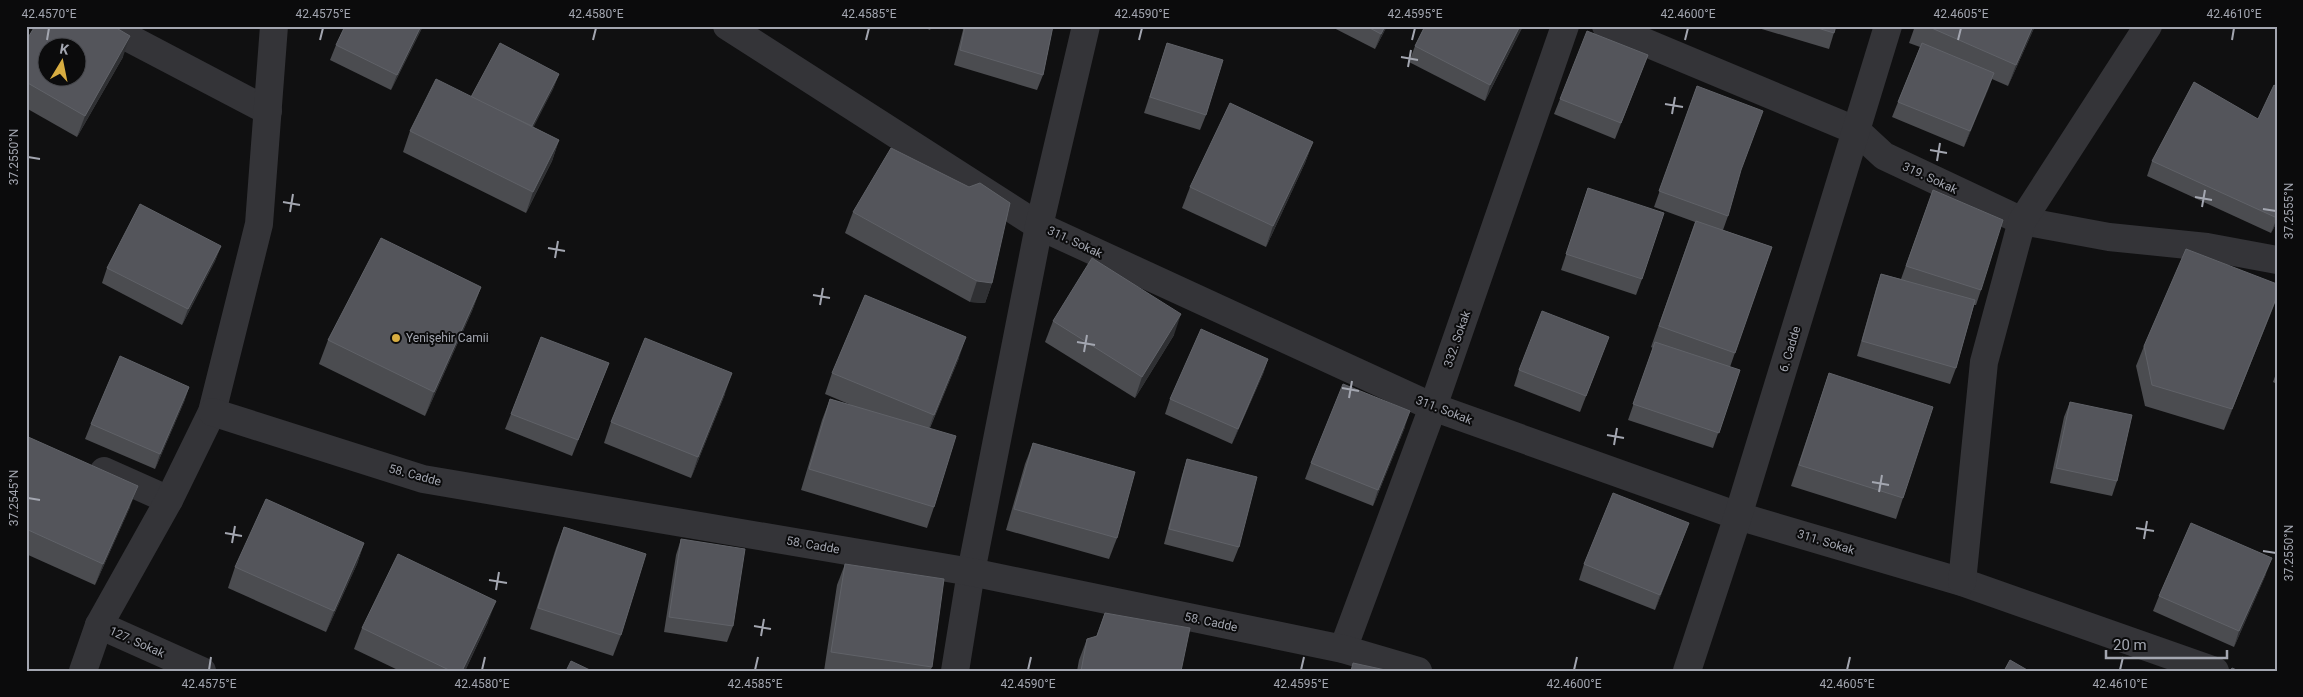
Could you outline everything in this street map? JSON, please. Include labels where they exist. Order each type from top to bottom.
[{"type":"street","points":[[106,26],[268,112]]},
{"type":"street","points":[[83,671],[99,625],[169,500],[212,412],[260,224],[274,26]]},
{"type":"street","name":"311. Sokak","points":[[727,26],[1039,226],[1433,407],[1738,516],[1962,582],[2215,671]]},
{"type":"street","points":[[954,671],[971,572],[1039,226],[1086,26]]},
{"type":"street","name":"332. Sokak","points":[[1343,649],[1433,407],[1565,26]]},
{"type":"street","name":"319. Sokak","points":[[1606,26],[1857,132],[1884,156],[2022,221],[2109,237],[2208,247],[2277,260]]},
{"type":"street","name":"6. Cadde","points":[[1687,671],[1738,516],[1888,26]]},
{"type":"street","points":[[1962,582],[1984,362],[2022,221],[2148,26]]},
{"type":"street","name":"58. Cadde","points":[[212,412],[422,479],[971,572],[1343,649],[1418,671]]},
{"type":"street","points":[[80,461],[169,500]]},
{"type":"street","name":"127. Sokak","points":[[99,625],[202,671]]},
{"type":"building","points":[[35,26],[113,26],[130,36],[85,116],[26,82],[26,41]]},
{"type":"building","points":[[345,26],[421,26],[397,75],[336,45]]},
{"type":"building","points":[[965,26],[1053,26],[1043,75],[960,50]]},
{"type":"building","points":[[1366,26],[1385,26],[1381,34]]},
{"type":"building","points":[[1425,26],[1520,26],[1490,85],[1415,46]]},
{"type":"building","points":[[1811,26],[1836,26],[1834,33]]},
{"type":"building","points":[[1927,26],[2033,26],[2016,65]]},
{"type":"building","points":[[1587,31],[1648,55],[1621,123],[1560,99]]},
{"type":"building","points":[[500,43],[559,74],[532,126],[471,97]]},
{"type":"building","points":[[1167,43],[1223,60],[1206,115],[1150,97]]},
{"type":"building","points":[[1922,43],[1994,73],[1970,131],[1898,102]]},
{"type":"building","points":[[436,79],[559,140],[533,192],[410,131]]},
{"type":"building","points":[[2194,82],[2258,119],[2274,85],[2277,87],[2277,218],[2152,161]]},
{"type":"building","points":[[1697,86],[1763,111],[1741,170],[1728,216],[1659,191]]},
{"type":"building","points":[[1230,103],[1313,142],[1273,226],[1190,187]]},
{"type":"building","points":[[891,148],[969,187],[980,183],[1010,203],[992,283],[977,281],[853,212]]},
{"type":"building","points":[[1588,188],[1664,213],[1642,279],[1566,254]]},
{"type":"building","points":[[1933,190],[2003,220],[1981,290],[1906,266]]},
{"type":"building","points":[[140,204],[221,246],[188,309],[107,268]]},
{"type":"building","points":[[1696,221],[1772,247],[1735,353],[1659,326]]},
{"type":"building","name":"Yenişehir Camii","points":[[381,238],[481,287],[434,392],[328,340]]},
{"type":"building","points":[[2186,249],[2277,284],[2277,296],[2232,409],[2152,385],[2144,346]]},
{"type":"building","points":[[1092,258],[1181,314],[1142,377],[1053,321]]},
{"type":"building","points":[[1881,274],[1975,300],[1956,368],[1862,341]]},
{"type":"building","points":[[865,295],[966,337],[934,415],[832,373]]},
{"type":"building","points":[[1542,311],[1609,337],[1586,396],[1519,370]]},
{"type":"building","points":[[1201,329],[1268,359],[1238,429],[1170,399]]},
{"type":"building","points":[[541,337],[609,363],[578,440],[511,414]]},
{"type":"building","points":[[645,338],[732,373],[698,457],[611,422]]},
{"type":"building","points":[[1655,342],[1740,370],[1719,433],[1633,404]]},
{"type":"building","points":[[120,356],[189,387],[160,454],[91,424]]},
{"type":"building","points":[[1829,373],[1933,407],[1903,498],[1799,465]]},
{"type":"building","points":[[1343,384],[1410,411],[1378,490],[1311,463]]},
{"type":"building","points":[[830,399],[956,436],[934,507],[809,469]]},
{"type":"building","points":[[2070,402],[2132,415],[2117,481],[2056,468]]},
{"type":"building","points":[[26,436],[138,486],[103,564],[26,529]]},
{"type":"building","points":[[1033,443],[1135,472],[1117,538],[1014,509]]},
{"type":"building","points":[[1187,459],[1257,477],[1239,547],[1169,529]]},
{"type":"building","points":[[1613,493],[1689,523],[1660,595],[1584,564]]},
{"type":"building","points":[[266,499],[364,543],[334,611],[235,567]]},
{"type":"building","points":[[2191,523],[2272,558],[2239,631],[2159,596]]},
{"type":"building","points":[[564,527],[646,554],[621,635],[538,608]]},
{"type":"building","points":[[681,539],[745,549],[733,626],[669,617]]},
{"type":"building","points":[[398,554],[496,601],[462,671],[451,671],[362,628]]},
{"type":"building","points":[[845,564],[944,579],[932,667],[831,652]]},
{"type":"building","points":[[1105,613],[1190,628],[1181,671],[1081,671],[1087,639],[1097,636]]},
{"type":"building","points":[[2010,660],[2029,671],[2004,671]]},
{"type":"building","points":[[571,661],[592,671],[566,671]]},
{"type":"building","points":[[1353,663],[1390,671],[1351,671]]},
{"type":"place","name":"Yenişehir Camii","points":[[396,338]]}]
